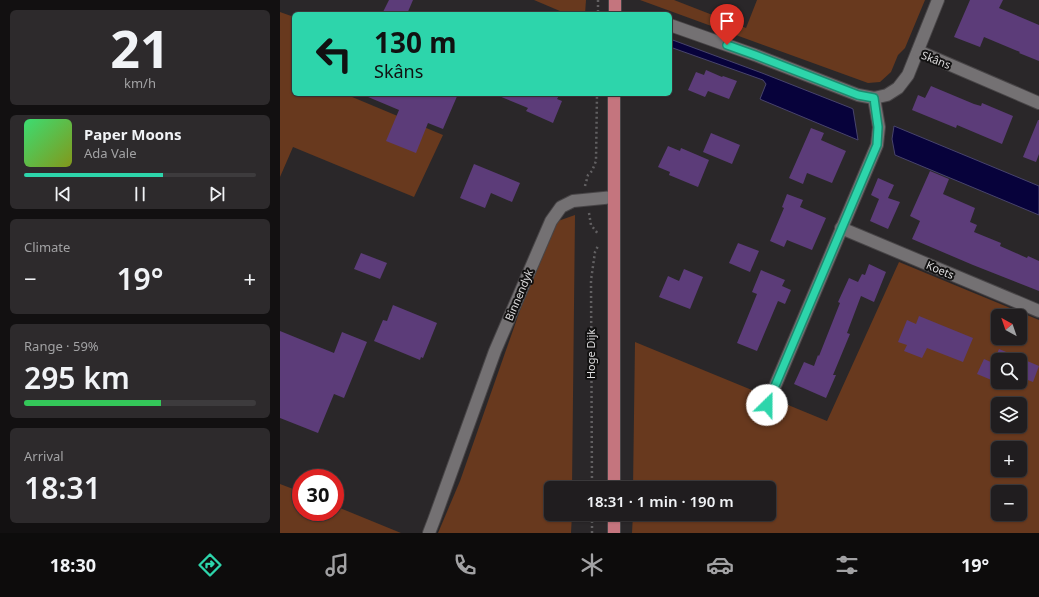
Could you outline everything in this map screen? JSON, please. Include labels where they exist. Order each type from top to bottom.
[{"type":"main road","points":[[615,12],[616,0]]},
{"type":"main road","points":[[614,96],[614,197]]},
{"type":"main road","name":"Hoge Dijk","points":[[614,197],[614,481]]},
{"type":"main road","points":[[614,521],[614,533]]},
{"type":"street","points":[[918,51],[938,0]]},
{"type":"street","points":[[672,26],[755,55],[858,95],[874,98],[878,127],[877,145],[767,405]]},
{"type":"street","name":"Skâns","points":[[874,98],[887,95],[898,88],[908,75],[918,51],[1039,103]]},
{"type":"street","name":"Binnendyk","points":[[429,533],[496,351],[550,221],[561,207],[573,201],[614,197]]},
{"type":"street","name":"Koets","points":[[841,228],[1039,311]]},
{"type":"path","points":[[598,0],[598,12]]},
{"type":"path","points":[[597,96],[596,161],[592,171],[588,175],[585,185],[586,200],[591,225],[602,240],[614,227]]},
{"type":"path","name":"Hoge Dijk","points":[[592,481],[591,280],[595,252],[599,246]]},
{"type":"path","points":[[592,521],[592,533]]},
{"type":"shaded area","points":[[534,0],[586,0],[585,12],[562,12]]},
{"type":"shaded area","points":[[640,0],[674,0],[746,28],[757,0],[925,0],[905,48],[898,55],[891,72],[880,82],[868,83]]},
{"type":"shaded area","points":[[280,12],[292,16],[292,96],[350,96],[443,135],[414,197],[293,147],[280,177]]},
{"type":"shaded area","points":[[672,40],[853,109],[858,140],[760,99],[766,84],[763,80],[672,48]]},
{"type":"shaded area","points":[[894,126],[1039,186],[1039,215],[895,155],[892,139]]},
{"type":"shaded area","points":[[575,215],[572,481],[544,481],[544,521],[572,521],[571,533],[438,533],[460,481],[525,296],[546,242],[558,221]]},
{"type":"shaded area","points":[[899,262],[1012,309],[991,309],[991,345],[1027,345],[1027,315],[1039,320],[1039,533],[632,533],[633,521],[776,521],[776,481],[633,481],[635,342],[827,421]]},
{"type":"shaded area","points":[[280,484],[292,489],[292,521],[344,521],[344,510],[401,533],[280,533]]},
{"type":"building","points":[[389,0],[413,0],[408,12],[383,12]]},
{"type":"building","points":[[970,0],[1003,0],[999,8],[1039,25],[1039,61],[984,37],[980,47],[954,37]]},
{"type":"building","points":[[706,70],[722,77],[723,76],[737,81],[729,99],[708,91],[705,97],[688,90],[696,72],[704,75]]},
{"type":"building","points":[[931,86],[974,104],[981,106],[982,103],[1013,116],[1002,144],[957,125],[956,128],[912,110],[918,95],[925,98]]},
{"type":"building","points":[[366,96],[457,96],[443,129],[428,123],[416,153],[386,141],[399,110]]},
{"type":"building","points":[[499,96],[559,96],[557,99],[562,101],[553,123],[526,111],[528,108]]},
{"type":"building","points":[[1038,120],[1039,154],[1036,162],[1023,157]]},
{"type":"building","points":[[811,128],[824,133],[821,140],[846,151],[832,183],[807,173],[803,184],[789,178]]},
{"type":"building","points":[[711,133],[740,145],[732,164],[703,152]]},
{"type":"building","points":[[668,146],[680,151],[681,148],[709,160],[698,187],[669,175],[670,172],[658,167]]},
{"type":"building","points":[[474,164],[520,183],[512,202],[491,193],[485,208],[460,198]]},
{"type":"building","points":[[930,171],[949,179],[943,194],[975,208],[970,222],[977,225],[974,232],[1001,243],[1000,246],[1027,258],[1028,256],[1039,261],[1039,291],[912,239],[920,221],[910,216]]},
{"type":"building","points":[[878,178],[894,185],[888,198],[900,202],[888,229],[870,221],[879,199],[871,195]]},
{"type":"building","points":[[787,194],[803,200],[800,207],[826,218],[812,250],[787,240],[784,247],[770,241],[784,208],[782,207]]},
{"type":"building","points":[[738,243],[759,251],[750,272],[729,263]]},
{"type":"building","points":[[361,253],[387,263],[380,279],[354,269]]},
{"type":"building","points":[[869,264],[886,272],[874,302],[861,296],[847,333],[850,334],[833,375],[836,375],[826,398],[794,384],[804,362],[814,366],[840,303],[838,302],[849,278],[858,282],[862,274],[865,275]]},
{"type":"building","points":[[684,269],[703,277],[690,309],[659,297],[668,276],[679,281]]},
{"type":"building","points":[[761,270],[785,280],[782,286],[791,290],[785,304],[778,301],[757,351],[737,343],[757,294],[752,292]]},
{"type":"building","points":[[393,305],[437,323],[423,358],[421,357],[420,360],[374,341],[383,320],[387,321]]},
{"type":"building","points":[[919,316],[973,338],[963,362],[927,348],[922,358],[904,351],[907,345],[898,342],[907,320],[916,324]]},
{"type":"building","points":[[280,331],[334,353],[342,332],[367,342],[344,398],[334,394],[318,433],[280,418]]},
{"type":"building","points":[[999,349],[1008,353],[997,353]]},
{"type":"building","points":[[984,359],[991,362],[991,380],[977,374]]},
{"type":"building","points":[[1027,361],[1039,366],[1033,382],[1027,380]]},
{"type":"route","points":[[727,45],[858,95],[874,98],[878,127],[877,145],[767,405]]}]
